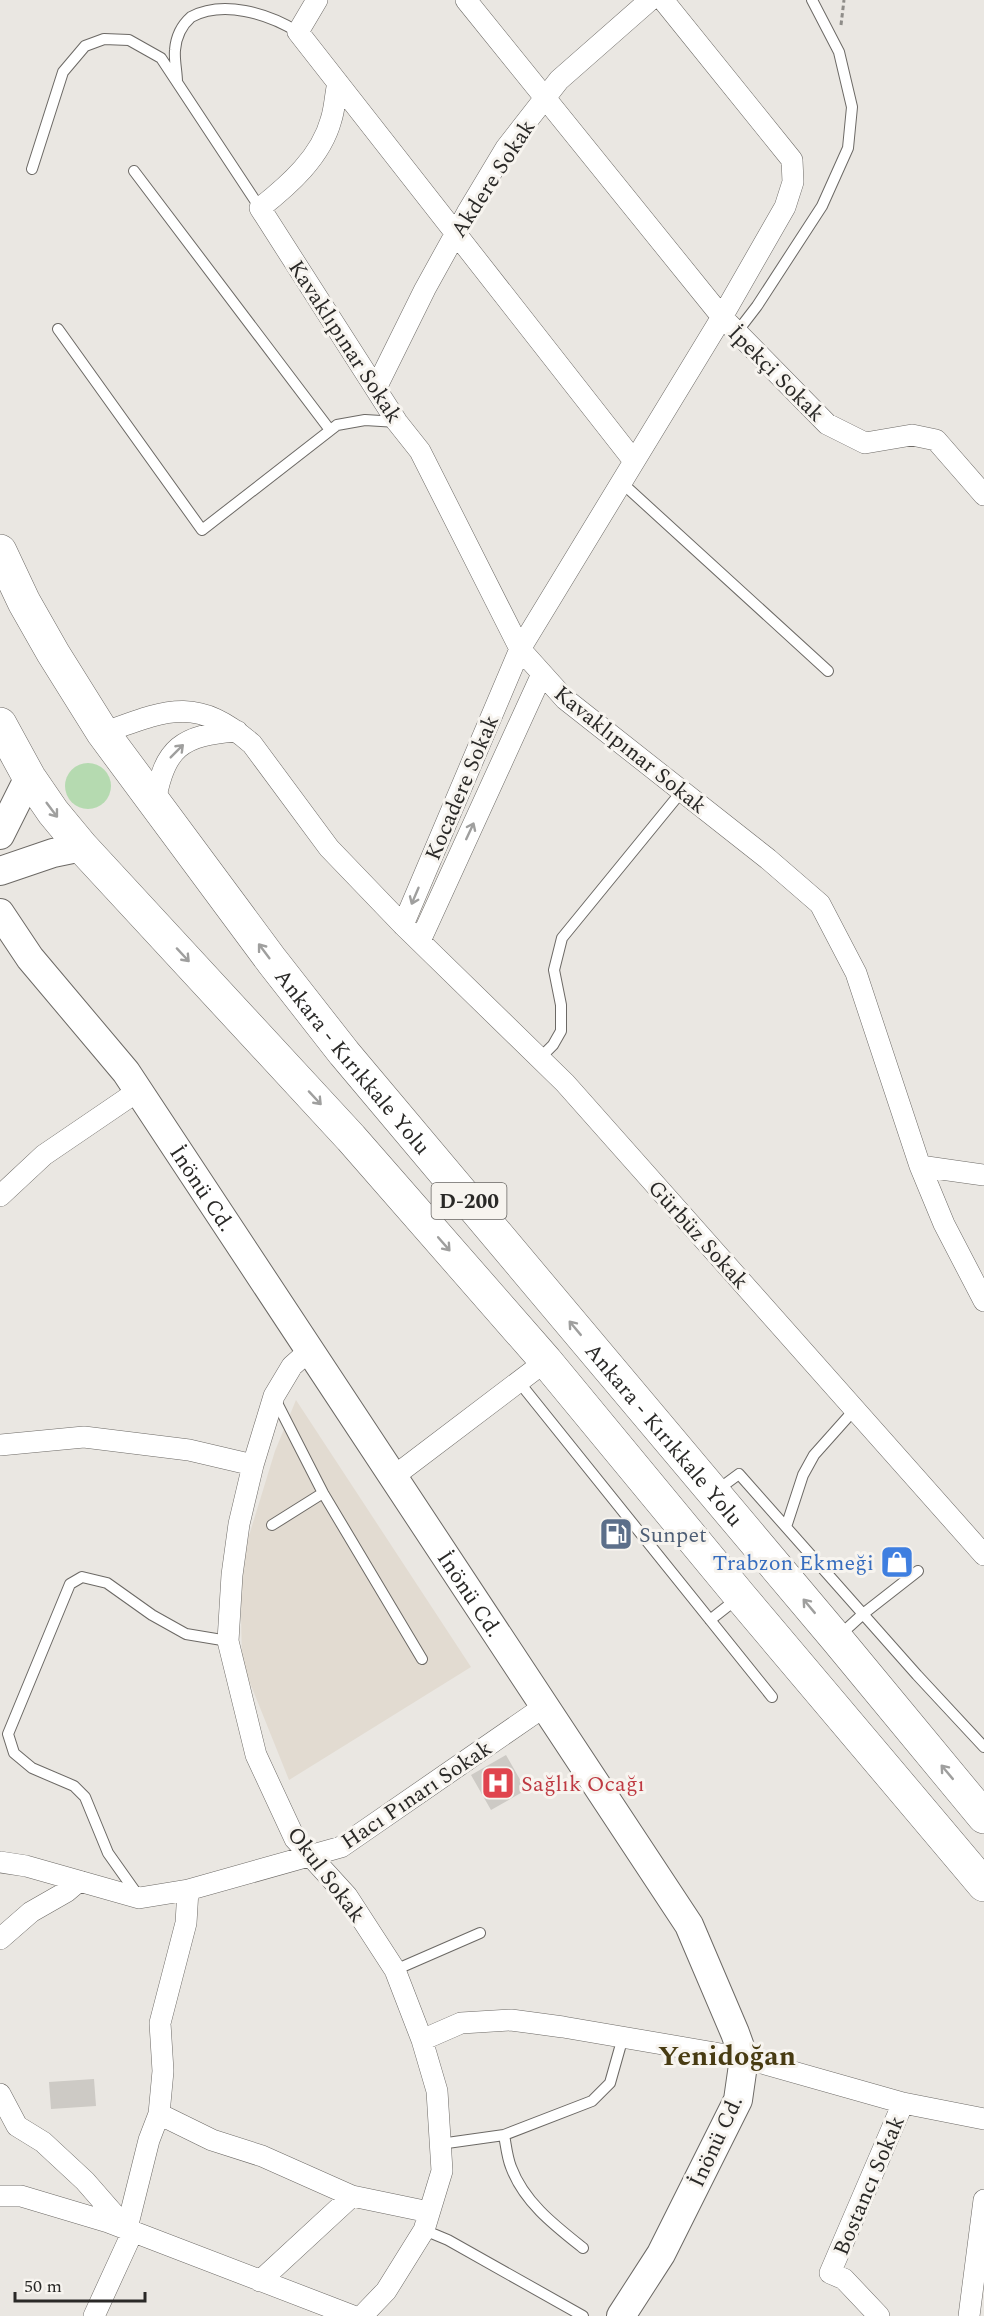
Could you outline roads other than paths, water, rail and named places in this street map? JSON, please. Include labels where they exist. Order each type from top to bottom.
[{"type":"highway","name":"Ankara - Kırıkkale Yolu","points":[[0,551],[52,653],[103,733],[272,961],[344,1053],[984,1817]]},
{"type":"highway","name":"Ankara - Kırıkkale Yolu","points":[[0,724],[29,777],[53,812],[82,847],[351,1138],[546,1361],[740,1596],[984,1885]]},
{"type":"street","points":[[317,0],[298,32],[634,461]]},
{"type":"street","name":"İpekçi Sokak","points":[[466,0],[722,317],[827,424],[865,443],[912,435],[936,440],[984,495]]},
{"type":"street","name":"Akdere Sokak","points":[[376,388],[425,289],[507,148],[559,80],[650,0]]},
{"type":"street","name":"Kocadere Sokak","points":[[403,925],[520,649],[722,317],[785,207],[794,182],[792,160],[663,0]]},
{"type":"street","points":[[260,208],[287,186],[311,160],[331,122],[338,83]]},
{"type":"street","name":"Kavaklıpınar Sokak","points":[[260,208],[398,422],[420,451],[520,649],[565,699],[768,859],[820,904],[856,973],[920,1166],[944,1224],[984,1301]]},
{"type":"street","name":"Kocadere Sokak","points":[[420,941],[542,674]]},
{"type":"street","name":"Gürbüz Sokak","points":[[103,733],[160,713],[176,710],[214,717],[237,731],[252,744],[329,848],[403,925],[565,1083],[984,1555]]},
{"type":"street","points":[[155,803],[162,771],[177,748],[190,739],[207,733],[237,731]]},
{"type":"street","points":[[0,836],[29,777]]},
{"type":"street","points":[[0,871],[53,853],[82,847]]},
{"type":"street","name":"İnönü Cd.","points":[[0,912],[30,958],[126,1072],[689,1925],[744,2058],[738,2100],[661,2254],[621,2316]]},
{"type":"street","points":[[0,1196],[44,1155],[138,1090]]},
{"type":"street","points":[[920,1166],[984,1175]]},
{"type":"street","name":"Okul Sokak","points":[[310,1350],[292,1366],[274,1396],[253,1465],[232,1575],[228,1641],[256,1755],[295,1839],[347,1896],[395,1970],[422,2040],[437,2091],[442,2171],[426,2221],[386,2291],[362,2316]]},
{"type":"street","points":[[393,1477],[546,1361]]},
{"type":"street","points":[[0,1445],[84,1437],[189,1450],[253,1465]]},
{"type":"street","name":"Hacı Pınarı Sokak","points":[[0,1862],[26,1866],[139,1898],[188,1890],[309,1857],[341,1847],[545,1706]]},
{"type":"street","points":[[0,1939],[31,1912],[66,1892],[79,1881]]},
{"type":"street","points":[[94,2316],[130,2230],[149,2140],[159,2114],[163,2072],[160,2023],[186,1923],[188,1890]]},
{"type":"street","points":[[422,2040],[461,2023],[511,2020],[744,2058],[903,2103],[984,2119]]},
{"type":"street","points":[[0,2094],[17,2126],[43,2142],[85,2181],[130,2230]]},
{"type":"street","name":"Bostancı Sokak","points":[[879,2316],[844,2279],[831,2273],[903,2103]]},
{"type":"street","points":[[159,2114],[212,2140],[262,2156],[352,2196],[426,2221]]},
{"type":"street","points":[[0,2196],[21,2196],[130,2230],[353,2316]]},
{"type":"street","points":[[260,2281],[352,2196]]},
{"type":"street","points":[[969,2316],[984,2200]]},
{"type":"lane","points":[[737,332],[757,306],[822,206],[848,148],[852,107],[839,52],[812,0]]},
{"type":"lane","points":[[178,83],[175,49],[179,33],[186,21],[201,9],[231,4],[273,17],[298,32]]},
{"type":"lane","points":[[32,169],[63,72],[85,46],[104,39],[129,40],[161,58],[260,208]]},
{"type":"lane","points":[[134,171],[330,430]]},
{"type":"lane","points":[[58,329],[202,530],[337,424],[365,420],[398,422]]},
{"type":"lane","points":[[621,482],[828,671]]},
{"type":"lane","points":[[540,1059],[553,1045],[561,1031],[561,1005],[554,970],[562,938],[682,791]]},
{"type":"lane","points":[[519,1382],[772,1697]]},
{"type":"lane","points":[[274,1396],[323,1493],[422,1659]]},
{"type":"lane","points":[[786,1527],[803,1474],[814,1455],[855,1409]]},
{"type":"lane","points":[[713,1493],[739,1474],[862,1614],[984,1747]]},
{"type":"lane","points":[[272,1525],[323,1493]]},
{"type":"lane","points":[[836,1638],[862,1614],[918,1571]]},
{"type":"lane","points":[[139,1898],[108,1853],[85,1797],[74,1786],[32,1768],[14,1753],[8,1734],[70,1584],[82,1577],[108,1583],[152,1615],[186,1634],[228,1641]]},
{"type":"lane","points":[[710,1620],[740,1596]]},
{"type":"lane","points":[[395,1970],[480,1933]]},
{"type":"lane","points":[[440,2144],[504,2135],[592,2101],[610,2083],[622,2037]]},
{"type":"lane","points":[[504,2135],[510,2165],[519,2186],[548,2220],[583,2248]]},
{"type":"lane","points":[[426,2221],[448,2241],[583,2316]]},
{"type":"place","name":"Sunpet","points":[[616,1534]]},
{"type":"place","name":"Trabzon Ekmeği","points":[[897,1562]]},
{"type":"place","name":"Sağlık Ocağı","points":[[498,1783]]},
{"type":"district","name":"Yenidoğan","points":[[727,2055]]}]
